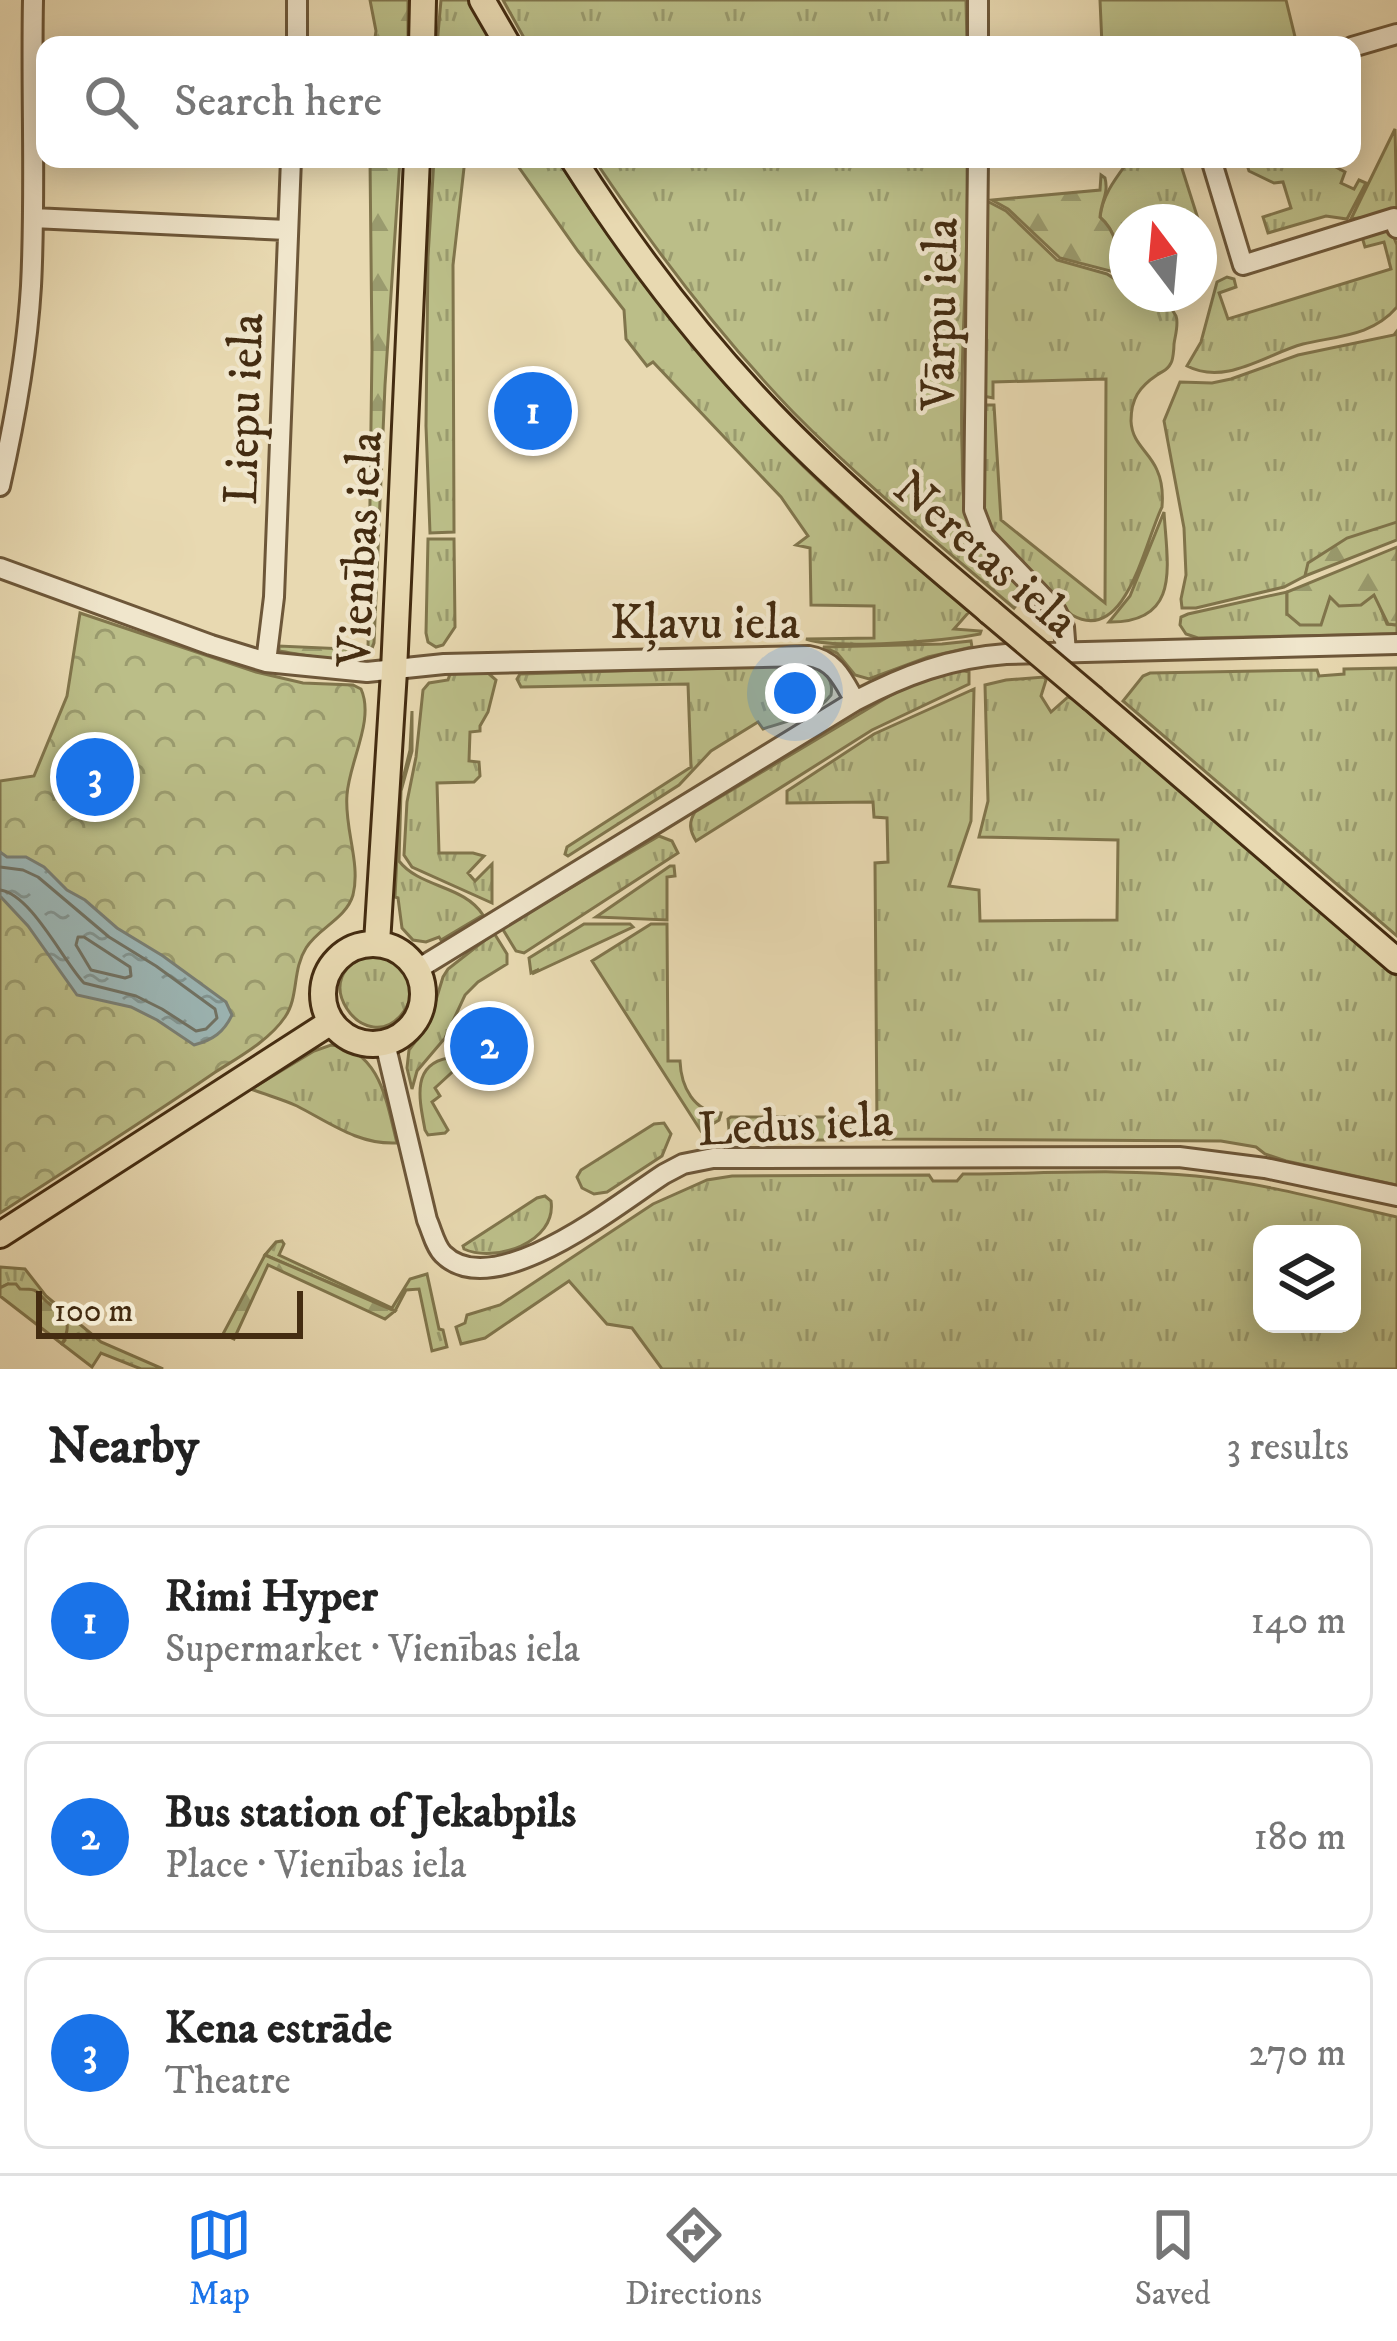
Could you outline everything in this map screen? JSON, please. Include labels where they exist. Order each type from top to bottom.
[{"type":"main road","points":[[422,36],[423,0]]},
{"type":"main road","points":[[482,0],[503,36]]},
{"type":"main road","name":"Vienības iela","points":[[377,943],[417,168]]},
{"type":"main road","name":"Neretas iela","points":[[579,168],[682,314],[772,415],[864,503],[1397,961]]},
{"type":"main road","points":[[377,943],[393,947],[418,969],[423,1006],[402,1036],[385,1043],[360,1043],[331,1022],[323,1004],[323,986],[341,954],[358,945],[377,943]]},
{"type":"main road","points":[[0,1235],[331,1022]]},
{"type":"street","points":[[0,486],[22,372],[31,290],[33,0]]},
{"type":"street","points":[[297,0],[297,36]]},
{"type":"street","points":[[978,0],[978,36]]},
{"type":"street","points":[[1361,44],[1397,34]]},
{"type":"street","name":"Liepu iela","points":[[266,662],[274,597],[290,168]]},
{"type":"street","name":"Vārpu iela","points":[[978,168],[974,510],[984,536],[1001,557],[1057,611],[1066,653]]},
{"type":"street","points":[[1214,168],[1243,265],[1394,218],[1397,228]]},
{"type":"street","points":[[33,218],[287,230]]},
{"type":"street","name":"Kļavu iela","points":[[0,568],[266,662],[368,672],[444,664],[808,656],[831,664],[855,701]]},
{"type":"street","points":[[418,969],[855,701],[897,680],[959,659],[1397,644]]},
{"type":"street","name":"Ledus iela","points":[[385,1043],[428,1220],[438,1247],[458,1265],[479,1268],[544,1251],[664,1174],[712,1158],[1179,1157],[1265,1168],[1397,1196]]},
{"type":"green space","points":[[370,0],[408,0],[408,36],[375,36]]},
{"type":"green space","points":[[441,0],[470,0],[491,36],[438,36]]},
{"type":"green space","points":[[503,0],[966,0],[967,36],[523,36]]},
{"type":"green space","points":[[1100,0],[1286,0],[1295,36],[1102,36]]},
{"type":"green space","points":[[1395,129],[1397,213],[1351,219]]},
{"type":"green space","points":[[370,168],[399,168],[374,643],[370,654],[349,659],[279,651],[279,646],[368,650]]},
{"type":"green space","points":[[433,168],[464,168],[453,265],[454,532],[430,533],[428,257]]},
{"type":"green space","points":[[519,168],[563,168],[637,275],[726,384],[833,495],[969,612],[954,629],[980,634],[865,644],[806,639],[874,638],[874,606],[811,605],[810,548],[796,545],[808,536],[781,497],[653,362],[647,366],[626,339],[624,310]]},
{"type":"green space","points":[[600,168],[967,168],[961,411],[964,503],[978,541],[1028,591],[1014,608],[873,488],[793,412],[640,226]]},
{"type":"green space","points":[[1124,168],[1182,168],[1193,204],[1109,204],[1109,228],[1100,218],[1107,194]]},
{"type":"green space","points":[[1338,168],[1345,172],[1341,183],[1354,189],[1359,180],[1366,183],[1347,219],[1326,216],[1268,233],[1263,217],[1291,208],[1283,182],[1274,183],[1249,171]]},
{"type":"green space","points":[[1101,175],[1106,189],[1100,217],[1109,228],[1109,271],[1060,258],[992,200],[1100,190]]},
{"type":"green space","points":[[987,201],[1006,211],[1057,260],[1109,275],[1109,312],[1173,312],[1177,319],[1171,363],[1141,389],[1131,413],[1134,436],[1159,474],[1162,507],[1131,585],[1106,616],[1091,621],[1072,615],[999,545],[985,517],[980,477],[982,405],[994,405],[1001,520],[1105,603],[1106,379],[993,382],[993,398],[983,396]]},
{"type":"green space","points":[[1390,228],[1397,245],[1397,307],[1387,317],[1354,333],[1303,344],[1231,370],[1202,371],[1187,366],[1201,342],[1209,312],[1217,312],[1217,282],[1234,279],[1236,287],[1219,293],[1228,319],[1391,269],[1384,242],[1365,247],[1362,237]]},
{"type":"green space","points":[[1397,331],[1397,522],[1309,563],[1305,576],[1284,587],[1182,608],[1184,528],[1164,421],[1180,382],[1231,379],[1298,355]]},
{"type":"green space","points":[[1164,512],[1167,570],[1159,601],[1149,613],[1109,622],[1130,596]]},
{"type":"green space","points":[[1397,522],[1397,540],[1305,576],[1308,563],[1347,538]]},
{"type":"green space","points":[[428,539],[454,539],[455,627],[443,645],[436,647],[428,642],[426,633]]},
{"type":"green space","points":[[1397,547],[1397,625],[1388,624],[1374,595],[1361,605],[1339,606],[1330,597],[1321,625],[1300,625],[1287,614],[1287,592]]},
{"type":"green space","points":[[1287,592],[1287,614],[1330,596],[1375,594],[1387,624],[1397,625],[1397,634],[1198,638],[1186,634],[1180,625],[1181,617],[1188,614]]},
{"type":"green space","points":[[80,613],[256,672],[361,689],[365,714],[347,795],[355,883],[344,911],[306,948],[289,1009],[270,1034],[0,1213],[0,781],[34,776],[67,696]]},
{"type":"green space","points":[[971,641],[972,647],[869,679],[855,675],[837,653],[823,647],[942,644]]},
{"type":"green space","points":[[808,665],[823,672],[831,684],[831,695],[817,708],[763,729],[758,722],[711,751],[679,785],[565,854],[567,847],[691,767],[688,684],[521,687],[520,674]]},
{"type":"green space","points":[[1397,668],[1397,936],[1123,701],[1150,673],[1317,670],[1319,676],[1344,674],[1344,669]]},
{"type":"green space","points":[[960,670],[969,672],[969,684],[872,730],[696,841],[691,827],[695,812],[891,695]]},
{"type":"green space","points":[[488,673],[496,680],[488,712],[480,731],[470,732],[469,761],[479,762],[480,776],[474,782],[437,783],[439,853],[484,856],[468,873],[475,881],[492,864],[492,903],[412,867],[404,855],[423,690],[429,683],[448,680],[450,674]]},
{"type":"green space","points":[[1044,677],[1041,696],[1051,712],[1068,697],[1073,699],[1397,976],[1397,1185],[1286,1161],[1256,1147],[1221,1141],[883,1139],[877,1126],[875,863],[888,862],[887,818],[874,817],[873,802],[787,803],[787,791],[874,734],[974,689],[971,821],[949,886],[979,890],[980,921],[1117,920],[1118,840],[979,837],[988,801],[985,685]]},
{"type":"green space","points":[[412,711],[412,751],[401,791],[399,861],[418,877],[465,898],[483,915],[441,940],[426,942],[413,940],[402,928],[395,897],[400,791],[410,750]]},
{"type":"green space","points":[[659,836],[672,841],[678,853],[524,953],[516,951],[502,928]]},
{"type":"green space","points":[[670,866],[675,876],[667,877],[667,920],[596,917]]},
{"type":"green space","points":[[584,924],[633,927],[531,973],[529,958]]},
{"type":"green space","points":[[651,924],[667,924],[668,1061],[680,1061],[686,1089],[696,1103],[721,1113],[719,1120],[701,1131],[592,961]]},
{"type":"green space","points":[[494,933],[507,954],[507,964],[465,995],[445,1038],[417,1071],[412,1089],[409,1050],[429,1023],[443,977]]},
{"type":"green space","points":[[375,955],[400,968],[411,992],[404,1011],[389,1025],[373,1027],[358,1021],[341,993],[342,977],[353,964]]},
{"type":"green space","points":[[331,1045],[348,1049],[371,1068],[385,1096],[397,1143],[357,1137],[251,1089]]},
{"type":"green space","points":[[448,1058],[462,1063],[435,1088],[440,1096],[432,1102],[448,1130],[428,1135],[420,1086],[428,1068]]},
{"type":"green space","points":[[731,1117],[847,1117],[851,1135],[845,1140],[730,1140]]},
{"type":"green space","points":[[664,1123],[671,1134],[662,1156],[607,1192],[594,1194],[582,1188],[577,1177],[581,1170],[654,1124]]},
{"type":"green space","points":[[963,1174],[1196,1176],[1397,1217],[1397,1369],[662,1369],[632,1328],[607,1324],[569,1281],[485,1338],[461,1344],[456,1327],[465,1323],[467,1315],[500,1305],[653,1204],[707,1180],[929,1175],[933,1181],[957,1181]]},
{"type":"green space","points":[[545,1196],[551,1201],[550,1216],[534,1238],[506,1251],[464,1249],[463,1246]]},
{"type":"green space","points":[[282,1241],[279,1255],[392,1308],[410,1279],[427,1274],[447,1347],[432,1351],[419,1289],[406,1290],[395,1311],[265,1255]]},
{"type":"green space","points":[[265,1255],[395,1311],[385,1319],[268,1265],[234,1339],[223,1334]]},
{"type":"green space","points":[[0,1267],[25,1269],[46,1296],[101,1342],[163,1369],[141,1369],[101,1353],[92,1367],[62,1344],[61,1310],[8,1284],[0,1288]]},
{"type":"green space","points":[[8,1284],[36,1291],[62,1315],[67,1329],[62,1344],[0,1296],[0,1288]]},
{"type":"water","points":[[0,852],[26,857],[44,867],[117,928],[226,1002],[232,1015],[225,1026],[194,1045],[131,1007],[77,995],[28,926],[0,896]]},
{"type":"place","name":"Rimi Hyper","points":[[533,411]]},
{"type":"place","name":"Kena estrāde","points":[[95,777]]},
{"type":"place","name":"Bus station of Jekabpils","points":[[489,1046]]}]
